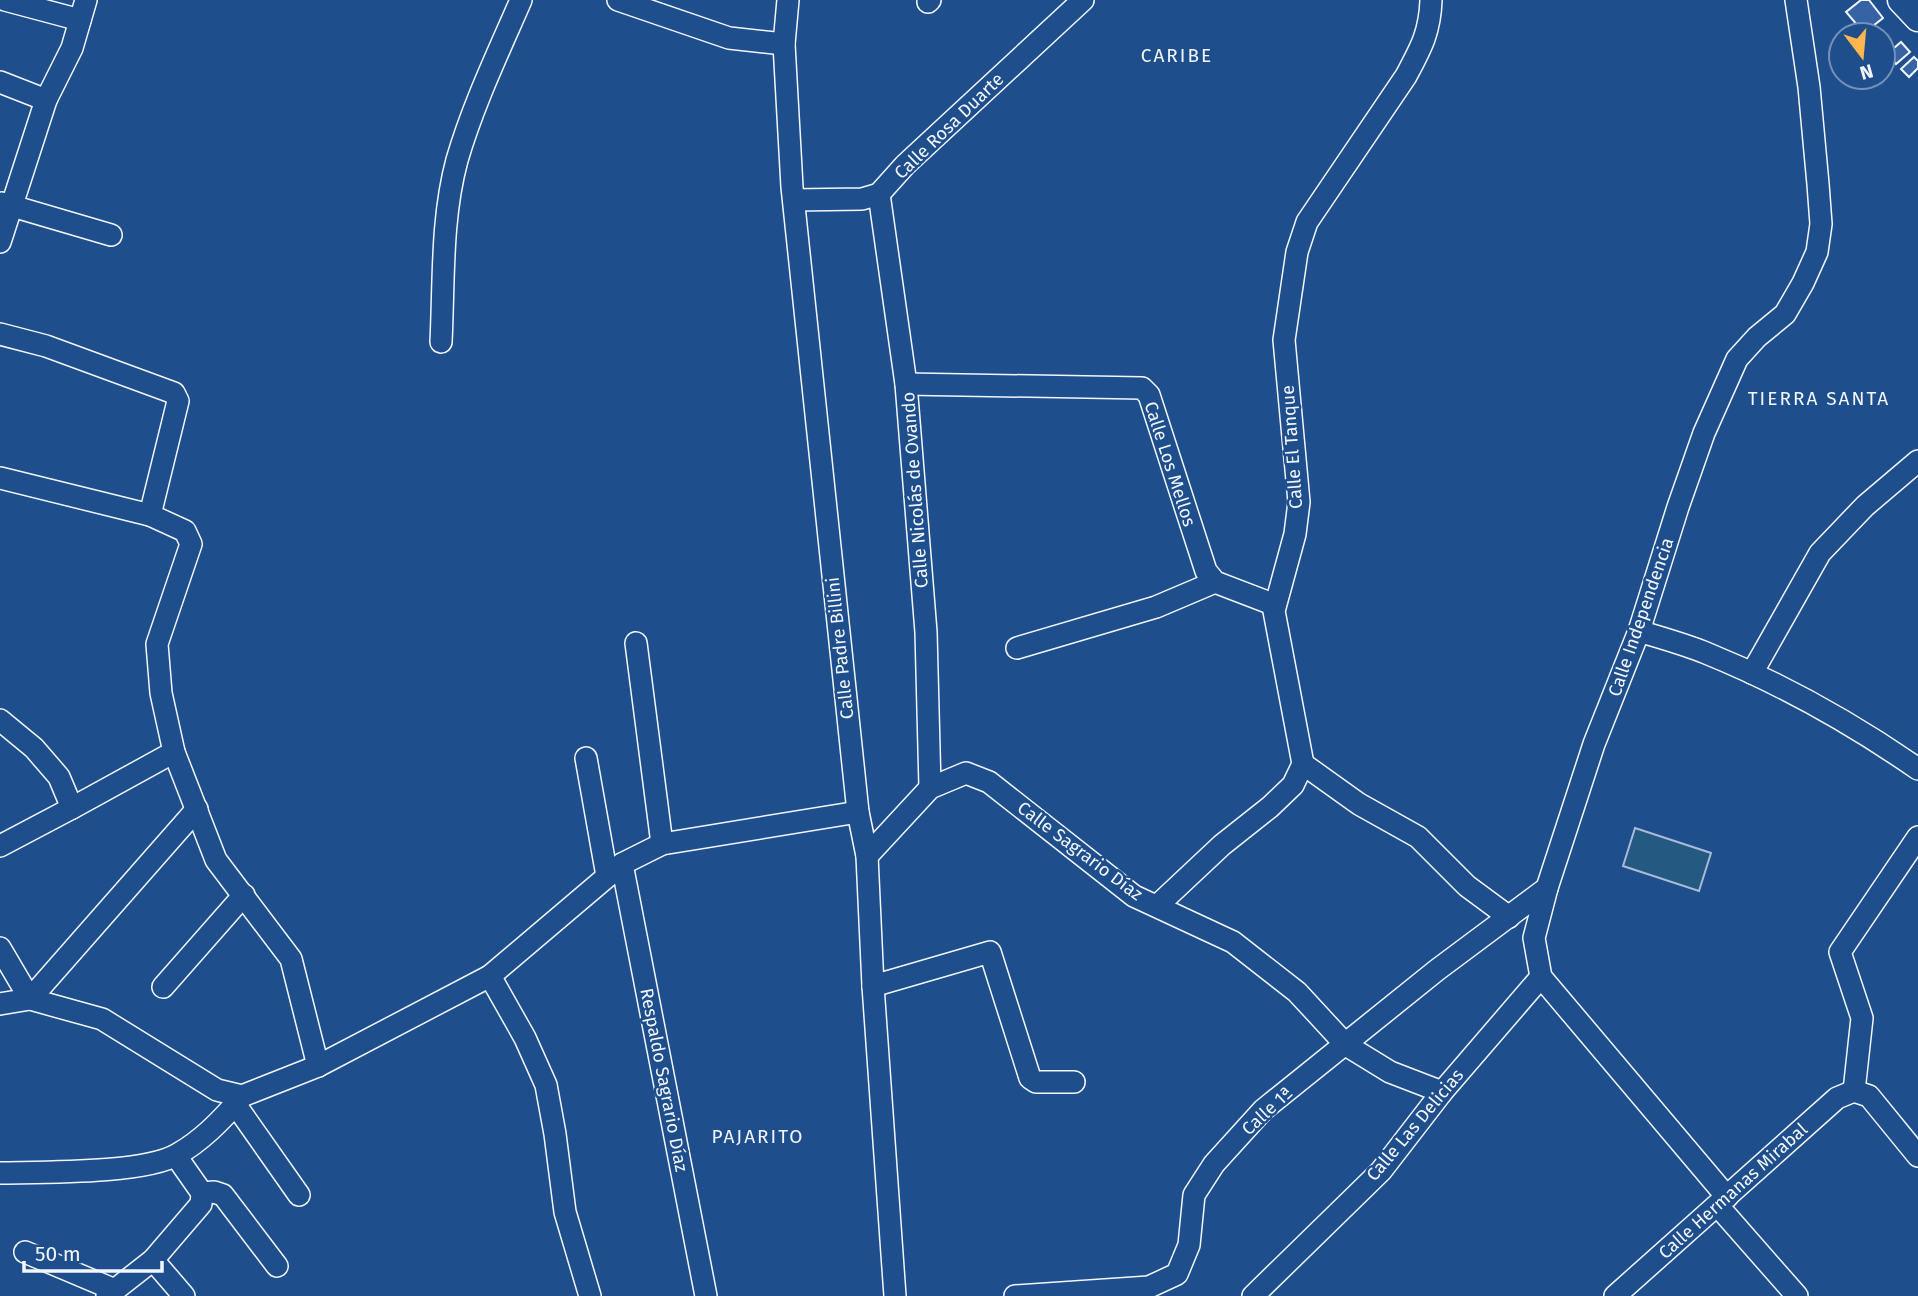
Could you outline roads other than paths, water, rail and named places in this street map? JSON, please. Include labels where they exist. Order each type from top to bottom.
[{"type":"main road","points":[[1901,0],[1918,18]]},
{"type":"street","points":[[0,242],[6,205],[46,100],[72,48],[83,10],[5,0]]},
{"type":"street","points":[[441,342],[447,219],[457,162],[480,94],[521,0]]},
{"type":"street","points":[[618,0],[729,38],[784,44]]},
{"type":"street","name":"Calle Padre Billini","points":[[788,0],[784,44],[794,200],[858,812],[867,856],[873,986],[895,1296]]},
{"type":"street","name":"Calle Rosa Duarte","points":[[794,200],[862,199],[880,194],[905,165],[1083,0]]},
{"type":"street","name":"Calle El Tanque","points":[[1303,764],[1274,611],[1295,534],[1299,502],[1284,340],[1297,253],[1307,222],[1406,76],[1419,52],[1430,24],[1431,0]]},
{"type":"street","name":"Calle Independencia","points":[[1796,0],[1809,87],[1818,184],[1821,224],[1817,252],[1804,283],[1785,314],[1757,337],[1737,359],[1704,433],[1639,631],[1594,744],[1547,888],[1534,938],[1541,977],[1797,1296]]},
{"type":"street","points":[[0,82],[46,100]]},
{"type":"street","name":"Calle Nicolás de Ovando","points":[[880,194],[906,384],[926,632],[930,788]]},
{"type":"street","points":[[6,205],[111,235]]},
{"type":"street","points":[[0,334],[46,346],[174,393],[178,401],[150,515]]},
{"type":"street","name":"Calle Los Mellos","points":[[906,384],[1142,388],[1149,395],[1199,553],[1206,571],[1215,582]]},
{"type":"street","points":[[1752,673],[1820,553],[1865,506],[1918,461]]},
{"type":"street","points":[[0,478],[150,515],[185,531],[191,544],[157,644],[161,693],[174,752],[216,860],[291,959],[318,1066]]},
{"type":"street","points":[[1017,648],[1156,607],[1215,582],[1275,605]]},
{"type":"street","points":[[1639,631],[1704,652],[1752,673],[1838,719],[1918,769]]},
{"type":"street","points":[[636,643],[662,844]]},
{"type":"street","points":[[0,720],[34,748],[59,777],[72,808]]},
{"type":"street","points":[[0,846],[174,752]]},
{"type":"street","name":"Respaldo Sagrario Díaz","points":[[586,758],[614,870],[706,1296]]},
{"type":"street","points":[[1157,905],[1293,785],[1303,764],[1359,804],[1418,837],[1467,886],[1509,917]]},
{"type":"street","name":"Calle Sagrario Díaz","points":[[867,856],[930,788],[966,773],[989,782],[1135,896],[1233,942],[1297,992],[1346,1045],[1390,1072],[1442,1092]]},
{"type":"street","points":[[30,999],[197,810]]},
{"type":"street","points":[[0,1172],[74,1171],[143,1165],[176,1156],[203,1136],[239,1100],[318,1066],[490,976],[614,870],[662,844],[858,812]]},
{"type":"street","points":[[1918,837],[1840,952],[1862,1018],[1854,1091],[1869,1096],[1918,1156]]},
{"type":"street","name":"Calle 1ª","points":[[1015,1296],[1149,1287],[1177,1274],[1189,1245],[1194,1195],[1214,1164],[1263,1110],[1437,970],[1547,888]]},
{"type":"street","points":[[163,987],[244,895]]},
{"type":"street","points":[[0,948],[30,999]]},
{"type":"street","points":[[873,986],[990,952],[1030,1078],[1036,1082],[1074,1082]]},
{"type":"street","points":[[490,976],[525,1038],[545,1085],[555,1134],[565,1212],[590,1296]]},
{"type":"street","name":"Calle Las Delicias","points":[[1253,1296],[1381,1171],[1442,1092],[1541,977]]},
{"type":"street","points":[[0,1003],[30,999],[102,1019],[217,1090],[239,1100],[299,1195]]},
{"type":"street","name":"Calle Hermanas Mirabal","points":[[1615,1296],[1837,1098],[1854,1091]]},
{"type":"street","points":[[25,1252],[111,1293],[153,1260],[201,1203],[202,1193],[176,1156]]},
{"type":"street","points":[[202,1193],[214,1192],[223,1195],[277,1266]]},
{"type":"street","points":[[153,1260],[184,1296]]},
{"type":"district","name":"CARIBE","points":[[1177,55]]},
{"type":"district","name":"TIERRA SANTA","points":[[1819,398]]},
{"type":"district","name":"PAJARITO","points":[[758,1136]]}]
